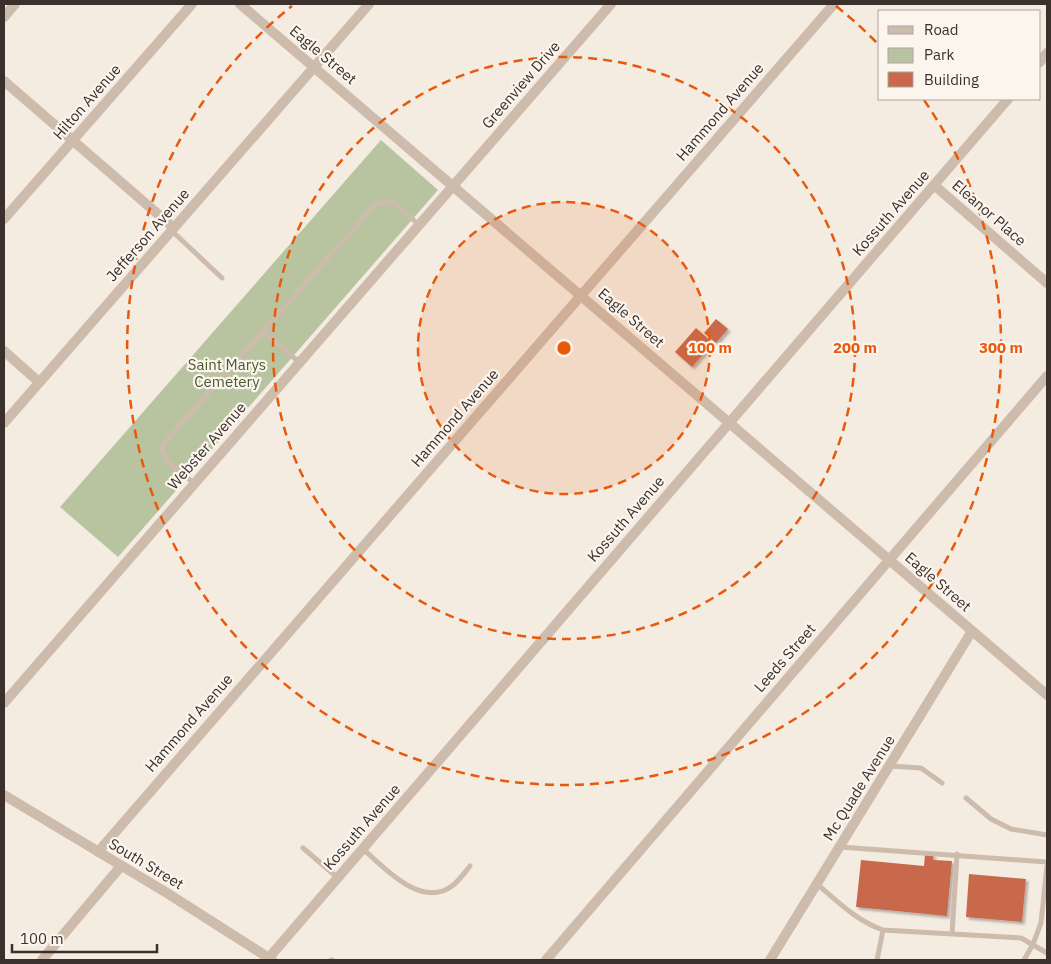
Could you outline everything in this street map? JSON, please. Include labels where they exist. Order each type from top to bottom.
[{"type":"street","points":[[4,17],[15,4]]},
{"type":"street","name":"Hilton Avenue","points":[[4,219],[192,4]]},
{"type":"street","name":"Eagle Street","points":[[240,4],[1047,695]]},
{"type":"street","name":"Jefferson Avenue","points":[[4,423],[369,4]]},
{"type":"street","name":"Greenview Drive","points":[[453,186],[611,4]]},
{"type":"street","name":"Hammond Avenue","points":[[98,852],[834,4]]},
{"type":"street","points":[[4,81],[172,229]]},
{"type":"street","name":"Kossuth Avenue","points":[[270,960],[338,878],[1007,100]]},
{"type":"street","name":"Eleanor Place","points":[[934,185],[1047,283]]},
{"type":"street","name":"Webster Avenue","points":[[4,703],[453,186]]},
{"type":"street","points":[[4,351],[39,382]]},
{"type":"street","name":"Leeds Street","points":[[546,960],[1047,376]]},
{"type":"street","name":"Mc Quade Avenue","points":[[770,960],[972,631]]},
{"type":"street","name":"South Street","points":[[4,795],[270,960]]},
{"type":"street","points":[[42,960],[121,866]]},
{"type":"lane","points":[[195,484],[167,461],[162,449],[164,443],[373,207],[379,202],[391,201],[419,225]]},
{"type":"lane","points":[[172,229],[222,278]]},
{"type":"lane","points":[[263,331],[300,363]]},
{"type":"lane","points":[[890,766],[921,768],[942,783]]},
{"type":"lane","points":[[966,798],[992,819],[1010,829],[1047,835]]},
{"type":"lane","points":[[840,847],[1047,862]]},
{"type":"lane","points":[[303,848],[338,878]]},
{"type":"lane","points":[[363,849],[407,886],[423,892],[440,891],[452,887],[470,866]]},
{"type":"lane","points":[[952,934],[957,854]]},
{"type":"lane","points":[[1024,960],[1041,923],[1047,866]]},
{"type":"lane","points":[[817,884],[854,915],[883,930],[1014,937],[1021,938],[1047,953]]},
{"type":"lane","points":[[877,960],[883,930]]},
{"type":"green space","name":"Saint Marys Cemetery","points":[[381,140],[438,190],[118,557],[60,507]]},
{"type":"building","points":[[716,319],[728,329],[716,343],[704,333]]},
{"type":"building","points":[[696,328],[713,343],[692,367],[675,352]]},
{"type":"building","points":[[925,854],[934,855],[933,860],[952,861],[947,916],[856,907],[861,860],[924,866]]},
{"type":"building","points":[[969,874],[1026,879],[1022,922],[966,917]]}]
